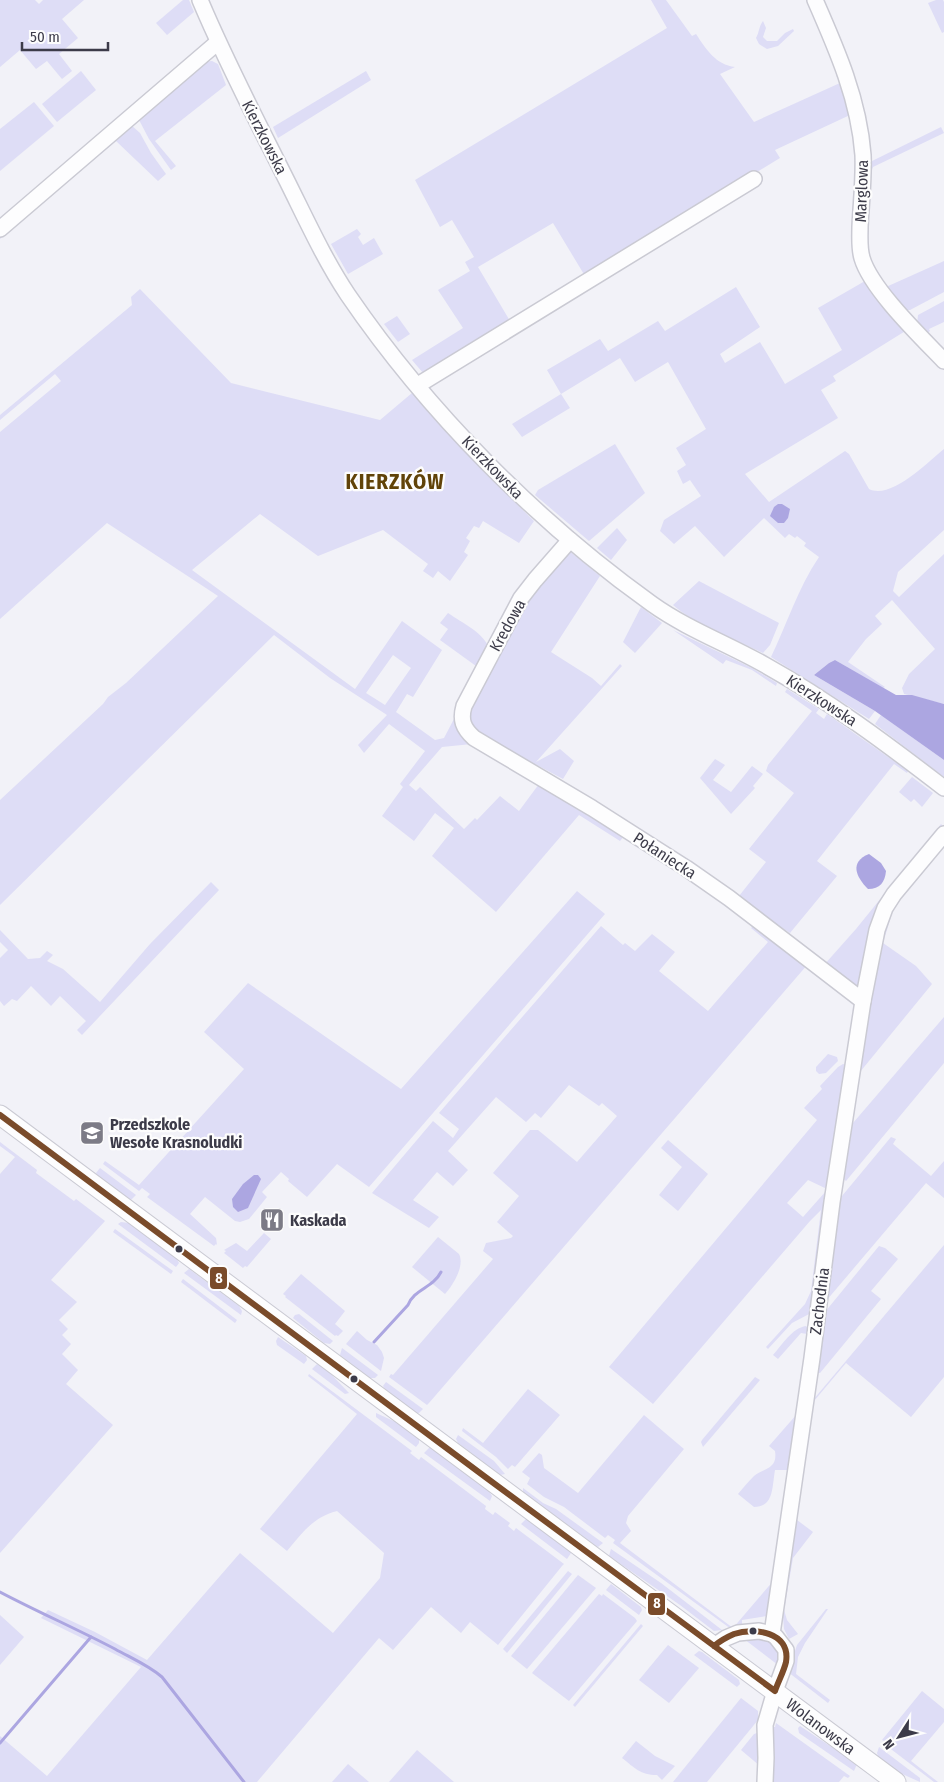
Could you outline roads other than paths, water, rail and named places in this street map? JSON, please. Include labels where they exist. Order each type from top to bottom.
[{"type":"main road","name":"Wolanowska","points":[[0,1115],[896,1782]]},
{"type":"street","name":"Kierzkowska","points":[[200,0],[256,120],[343,287],[418,385],[500,476],[570,540],[645,599],[670,616],[779,673],[866,729],[944,788]]},
{"type":"street","name":"Marglowa","points":[[815,0],[849,81],[860,132],[863,166],[860,241],[862,257],[868,272],[887,299],[944,361]]},
{"type":"street","points":[[0,230],[218,42]]},
{"type":"street","points":[[418,385],[754,179]]},
{"type":"street","name":"Kredowa","points":[[462,721],[464,706],[522,598],[570,540]]},
{"type":"street","name":"Połaniecka","points":[[462,721],[474,738],[592,808],[729,898],[863,1001]]},
{"type":"street","name":"Zachodnia","points":[[772,1634],[812,1358],[832,1202],[863,1001],[878,930],[885,908],[894,894],[944,834]]},
{"type":"street","points":[[714,1646],[738,1633],[759,1631],[772,1634],[786,1650],[786,1662],[765,1725],[765,1782]]},
{"type":"waterway","points":[[374,1342],[415,1295],[433,1282],[441,1272]]},
{"type":"waterway","points":[[0,1592],[101,1642],[157,1673],[244,1782]]},
{"type":"waterway","points":[[0,1743],[91,1637]]},
{"type":"place","name":"Przedszkole Wesołe Krasnoludki","points":[[92,1133]]},
{"type":"place","name":"Kaskada","points":[[272,1220]]},
{"type":"district","name":"KIERZKÓW","points":[[395,482]]}]
